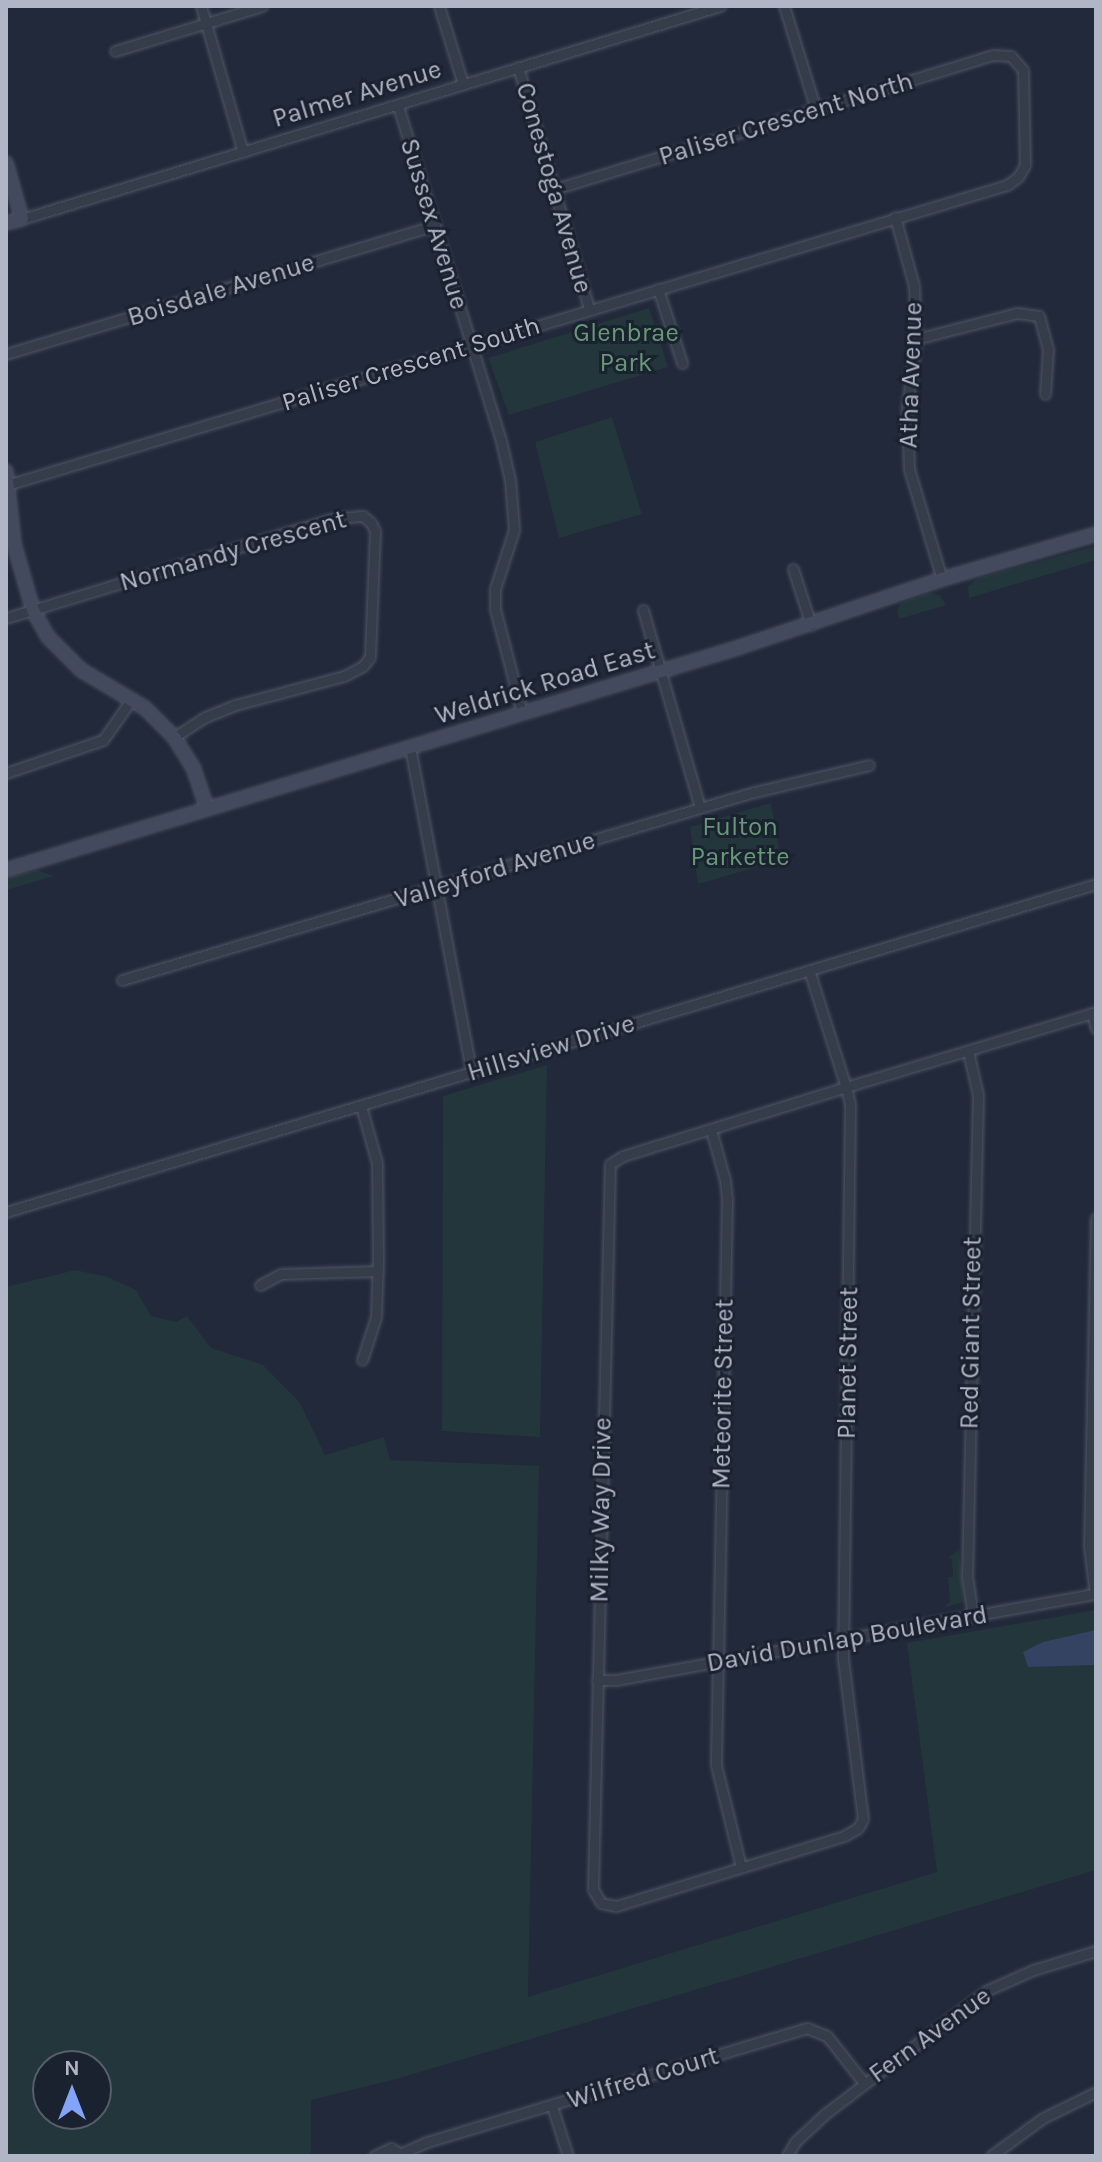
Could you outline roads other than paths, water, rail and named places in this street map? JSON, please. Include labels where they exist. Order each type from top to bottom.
[{"type":"street","points":[[201,6],[243,152]]},
{"type":"street","points":[[115,51],[262,6]]},
{"type":"street","points":[[439,6],[463,84]]},
{"type":"street","points":[[682,6],[685,17]]},
{"type":"street","name":"Palmer Avenue","points":[[6,223],[720,6]]},
{"type":"street","points":[[784,6],[816,110]]},
{"type":"street","name":"Paliser Crescent North","points":[[554,189],[993,55],[1007,54],[1016,59]]},
{"type":"street","name":"Paliser Crescent South","points":[[7,485],[1007,185],[1018,177],[1025,165],[1023,70],[1016,59]]},
{"type":"street","name":"Conestoga Avenue","points":[[518,67],[589,309]]},
{"type":"street","name":"Sussex Avenue","points":[[398,106],[510,480],[514,530],[495,589],[495,609],[522,713]]},
{"type":"street","points":[[6,163],[22,219]]},
{"type":"street","name":"Atha Avenue","points":[[895,217],[914,286],[916,339],[909,373],[906,446],[914,496],[942,579]]},
{"type":"street","name":"Boisdale Avenue","points":[[6,354],[435,225]]},
{"type":"street","points":[[658,289],[682,363]]},
{"type":"street","points":[[916,339],[1017,313],[1039,316],[1048,349],[1045,394]]},
{"type":"street","points":[[6,471],[14,544],[33,610],[48,637],[66,657],[145,708],[174,737],[193,767],[207,808]]},
{"type":"street","name":"Normandy Crescent","points":[[6,618],[332,519],[363,516],[371,523],[375,531],[370,657],[363,666],[344,676],[235,705],[205,717],[174,737]]},
{"type":"street","name":"Weldrick Road East","points":[[6,870],[811,625],[942,579],[1096,534]]},
{"type":"street","points":[[793,569],[811,625]]},
{"type":"street","points":[[643,610],[700,808]]},
{"type":"street","points":[[6,773],[103,740],[131,700]]},
{"type":"street","points":[[410,747],[471,1071]]},
{"type":"street","name":"Valleyford Avenue","points":[[122,980],[700,808],[869,765]]},
{"type":"street","name":"Hillsview Drive","points":[[6,1212],[1096,884]]},
{"type":"street","name":"Planet Street","points":[[809,970],[846,1087],[851,1142],[844,1639]]},
{"type":"street","points":[[1094,1013],[1096,1029]]},
{"type":"street","name":"Milky Way Drive","points":[[844,1639],[863,1819],[858,1828],[844,1836],[616,1906],[601,1903],[593,1889],[607,1173],[610,1164],[623,1156],[1094,1013]]},
{"type":"street","name":"Red Giant Street","points":[[968,1051],[978,1095],[967,1576],[973,1616]]},
{"type":"street","points":[[361,1106],[377,1163],[378,1271],[376,1317],[362,1360]]},
{"type":"street","name":"Meteorite Street","points":[[711,1130],[727,1200],[716,1765],[741,1867]]},
{"type":"street","points":[[1096,1218],[1094,1471],[1089,1546],[1096,1594]]},
{"type":"street","points":[[260,1285],[281,1274],[378,1271]]},
{"type":"street","name":"David Dunlap Boulevard","points":[[597,1680],[1096,1594]]},
{"type":"street","name":"Fern Avenue","points":[[787,2156],[809,2127],[988,1990],[1033,1970],[1096,1951]]},
{"type":"street","name":"Wilfred Court","points":[[374,2156],[385,2148],[403,2155],[427,2142],[807,2028],[827,2036],[864,2083]]},
{"type":"street","points":[[991,2156],[1043,2118],[1096,2092]]},
{"type":"street","points":[[552,2106],[568,2156]]},
{"type":"water","points":[[1096,1630],[1096,1665],[1028,1667],[1023,1652],[1043,1642]]},
{"type":"park label","name":"Glenbrae Park","points":[[626,348]]},
{"type":"park label","name":"Fulton Parkette","points":[[740,842]]}]
